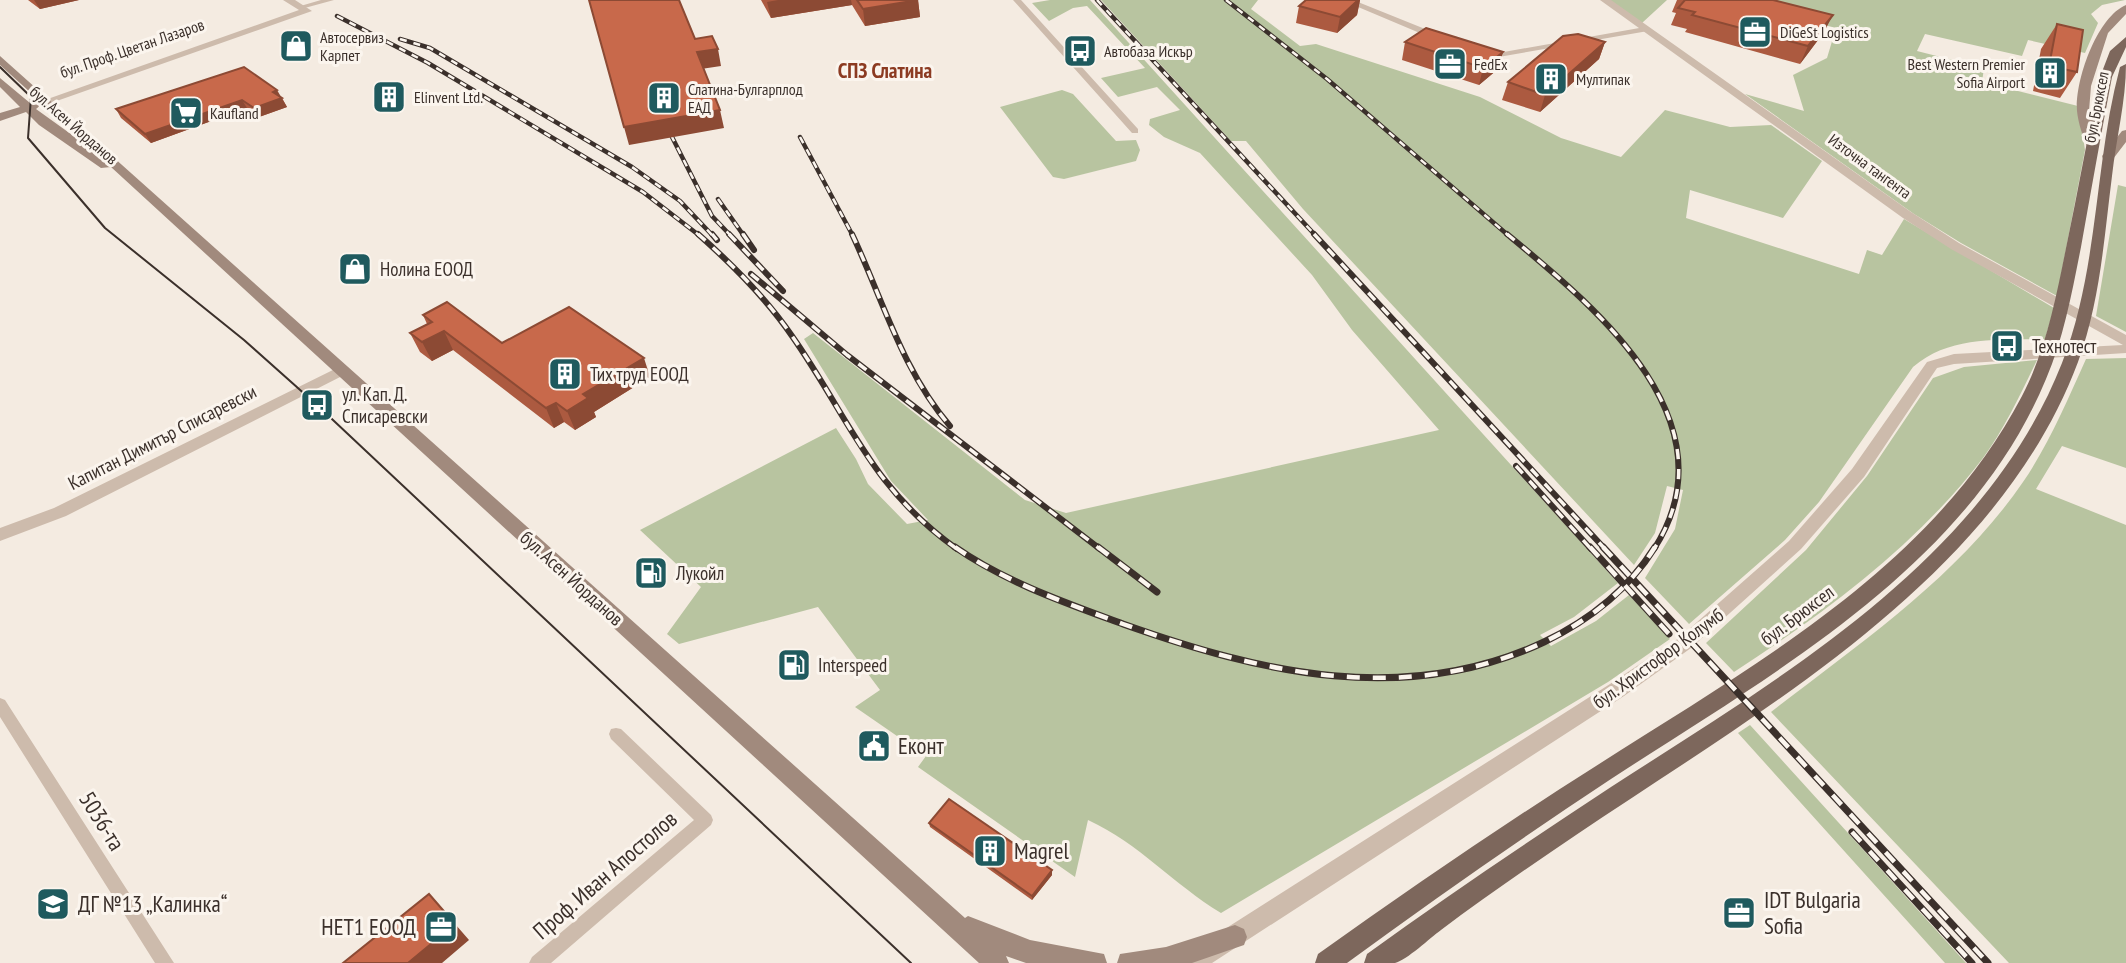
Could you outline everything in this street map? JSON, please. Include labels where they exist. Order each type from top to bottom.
[{"type":"main road","name":"бул. Брюксел","points":[[2092,145],[2082,111],[2085,86],[2103,32],[2126,8]]},
{"type":"main road","name":"бул. Брюксел","points":[[1376,963],[1532,851],[1792,681],[1903,594],[1958,540],[1994,496],[2051,407],[2081,330],[2091,207],[2092,145],[2106,77],[2116,51],[2126,40]]},
{"type":"main road","name":"бул. Асен Йорданов","points":[[0,59],[118,163],[146,193],[341,371],[997,963]]},
{"type":"main road","name":"бул. Брюксел","points":[[1326,963],[1542,812],[1771,663],[1882,580],[1939,525],[1974,486],[2029,398],[2060,320],[2108,156],[2126,67]]},
{"type":"main road","name":"бул. Асен Йорданов","points":[[0,81],[43,122],[146,193]]},
{"type":"main road","name":"бул. Проф. Цветан Лазаров","points":[[0,117],[44,98]]},
{"type":"main road","name":"бул. Проф. Цветан Лазаров","points":[[0,110],[25,105]]},
{"type":"main road","name":"бул. Брюксел","points":[[2108,156],[2126,134]]},
{"type":"main road","points":[[948,918],[1003,944],[1045,956],[1095,963]]},
{"type":"main road","points":[[1129,963],[1166,959],[1235,937]]},
{"type":"street","points":[[288,0],[304,9],[327,1]]},
{"type":"street","points":[[1017,0],[1135,131]]},
{"type":"street","name":"Източна тангента","points":[[1605,0],[1907,215],[1955,246],[2126,341]]},
{"type":"street","points":[[1354,2],[1444,40]]},
{"type":"street","name":"бул. Проф. Цветан Лазаров","points":[[44,98],[304,9]]},
{"type":"street","points":[[1478,55],[1493,57],[1645,29]]},
{"type":"street","points":[[2126,341],[2126,349]]},
{"type":"street","name":"бул. Христофор Колумб","points":[[1192,963],[1617,690],[1685,643],[1795,545],[1858,473],[1932,365],[1954,359],[2126,349]]},
{"type":"street","name":"Капитан Димитър Списаревски","points":[[0,535],[60,512],[341,371]]},
{"type":"street","name":"5036-та","points":[[0,704],[165,963]]},
{"type":"street","name":"Проф. Иван Апостолов","points":[[538,963],[705,820],[616,734]]},
{"type":"green space","points":[[1090,0],[1618,583],[1574,617],[1540,635],[1551,646],[1596,621],[1629,595],[1670,639],[1608,682],[1221,913],[1140,852],[1088,820],[1075,877],[918,767],[926,756],[855,707],[880,690],[818,607],[679,644],[667,634],[701,587],[640,530],[836,428],[868,484],[907,524],[928,520],[891,481],[804,339],[813,333],[1025,500],[1066,513],[1439,430],[1352,330],[1312,275],[1200,153],[1164,137],[1149,125],[1150,119],[1180,110],[1157,87],[1118,97],[1101,78],[1145,68],[1087,6],[1073,8],[1049,21],[1032,3]]},
{"type":"green space","points":[[1101,0],[1258,0],[1251,9],[1300,46],[1316,44],[1480,97],[1561,138],[1621,157],[1665,110],[1730,127],[1771,125],[1822,161],[1783,218],[1690,190],[1686,218],[1859,274],[1867,250],[1882,255],[1904,219],[2054,308],[2045,339],[1959,344],[1927,357],[1913,367],[1819,502],[1785,540],[1689,624],[1645,578],[1675,529],[1683,490],[1667,486],[1655,533],[1634,565],[1303,209],[1246,141],[1231,141]]},
{"type":"green space","points":[[1609,0],[1667,0],[1642,23]]},
{"type":"green space","points":[[1730,0],[2125,0],[2102,5],[2091,14],[2098,23],[2085,53],[2028,40],[2022,56],[1925,34],[1917,51],[1984,68],[1982,82],[2078,106],[2085,150],[2057,296],[1914,214],[1745,94],[1804,111],[1793,75],[1827,58],[1836,28]]},
{"type":"green space","points":[[1062,90],[1073,94],[1116,141],[1136,140],[1140,150],[1136,161],[1064,179],[1053,177],[1000,107]]},
{"type":"green space","points":[[2118,185],[2126,187],[2126,332],[2096,316]]},
{"type":"green space","points":[[2126,358],[2126,468],[2062,446],[2036,489],[2126,525],[2126,963],[2009,963],[1771,712],[1906,607],[1969,548],[1997,516],[2032,468],[2086,359]]},
{"type":"green space","points":[[2037,360],[2006,423],[1983,458],[1929,520],[1868,576],[1802,626],[1734,672],[1706,643],[1806,550],[1867,476],[1933,378],[1964,367]]},
{"type":"green space","points":[[1750,725],[1966,963],[1945,963],[1738,733]]},
{"type":"building","name":"Слатина-Булгарплод ЕАД","points":[[589,0],[679,0],[695,39],[712,36],[718,49],[697,52],[720,110],[624,127]]},
{"type":"building","points":[[857,0],[918,0],[863,9]]},
{"type":"building","points":[[1306,0],[1358,0],[1340,17],[1299,6]]},
{"type":"building","points":[[1685,0],[1773,0],[1833,15],[1808,46],[1692,15],[1695,12],[1678,8]]},
{"type":"building","points":[[2057,24],[2083,30],[2077,72],[2049,66]]},
{"type":"building","points":[[1426,28],[1503,52],[1483,68],[1405,42]]},
{"type":"building","points":[[1578,34],[1605,42],[1545,95],[1508,82],[1563,36]]},
{"type":"building","name":"Kaufland","points":[[244,67],[277,90],[273,92],[282,98],[254,108],[242,100],[145,134],[116,109]]},
{"type":"building","name":"Тих труд ЕООД","points":[[447,302],[502,343],[569,307],[644,358],[583,394],[588,398],[567,411],[556,403],[546,408],[444,331],[422,342],[410,333],[432,322],[423,315]]},
{"type":"building","name":"Magrel","points":[[949,799],[1052,870],[1032,896],[929,823]]},
{"type":"building","points":[[429,894],[455,924],[408,963],[343,963]]},
{"type":"tram line","points":[[0,67],[31,97],[28,138],[105,228],[244,340],[317,405],[911,963]]},
{"type":"railway","points":[[1097,0],[1316,236]]},
{"type":"railway","points":[[1226,0],[1327,79],[1509,236]]},
{"type":"railway","points":[[337,16],[428,63],[643,192],[700,236]]},
{"type":"railway","points":[[400,39],[430,48],[632,167],[680,201],[713,236]]},
{"type":"railway","points":[[671,135],[712,216],[731,236]]},
{"type":"railway","points":[[800,137],[852,235]]},
{"type":"railway","points":[[718,199],[744,236]]},
{"type":"railway","points":[[698,234],[748,282],[782,322],[882,476],[927,525],[957,549]]},
{"type":"railway","points":[[712,234],[717,240]]},
{"type":"railway","points":[[729,234],[783,291]]},
{"type":"railway","points":[[743,234],[754,250]]},
{"type":"railway","points":[[1314,234],[1605,549]]},
{"type":"railway","points":[[1507,234],[1579,296],[1614,332],[1644,371],[1667,412],[1678,456],[1675,502],[1655,547]]},
{"type":"railway","points":[[852,235],[906,358],[933,404],[950,426]]},
{"type":"railway","points":[[751,274],[847,355],[1100,549]]},
{"type":"railway","points":[[1516,466],[1591,549]]},
{"type":"railway","points":[[955,547],[994,571],[1036,591],[1175,642],[1228,657],[1334,676],[1387,678],[1439,674],[1492,662],[1544,642],[1577,624],[1625,585]]},
{"type":"railway","points":[[1098,547],[1157,592]]},
{"type":"railway","points":[[1590,547],[1625,585]]},
{"type":"railway","points":[[1603,547],[1632,578]]},
{"type":"railway","points":[[1632,578],[1655,547]]},
{"type":"railway","points":[[1625,585],[1632,578]]},
{"type":"railway","points":[[1632,578],[1988,963]]},
{"type":"railway","points":[[1625,585],[1669,634]]},
{"type":"railway","points":[[1852,832],[1972,963]]},
{"type":"place","name":"DiGeSt Logistics","points":[[1755,32]]},
{"type":"place","name":"Автосервиз Карпет","points":[[296,46]]},
{"type":"place","name":"Автобаза Искър","points":[[1080,51]]},
{"type":"place","name":"FedEx","points":[[1450,64]]},
{"type":"place","name":"Best Western Premier Sofia Airport","points":[[2050,73]]},
{"type":"place","name":"Мултипак","points":[[1551,79]]},
{"type":"place","name":"Elinvent Ltd.","points":[[389,97]]},
{"type":"place","name":"Слатина-Булгарплод ЕАД","points":[[664,98]]},
{"type":"place","name":"Kaufland","points":[[186,113]]},
{"type":"place","name":"Нолина ЕООД","points":[[355,269]]},
{"type":"place","name":"Технотест","points":[[2007,346]]},
{"type":"place","name":"Тих труд ЕООД","points":[[565,374]]},
{"type":"place","name":"ул. Кап. Д. Списаревски","points":[[317,405]]},
{"type":"place","name":"Лукойл","points":[[651,573]]},
{"type":"place","name":"Interspeed","points":[[794,665]]},
{"type":"place","name":"Еконт","points":[[874,746]]},
{"type":"place","name":"Magrel","points":[[990,851]]},
{"type":"place","name":"ДГ №13 „Калинка“","points":[[53,904]]},
{"type":"place","name":"IDT Bulgaria Sofia","points":[[1739,913]]},
{"type":"place","name":"НЕТ1 ЕООД","points":[[441,927]]},
{"type":"district","name":"СПЗ Слатина","points":[[885,71]]}]
